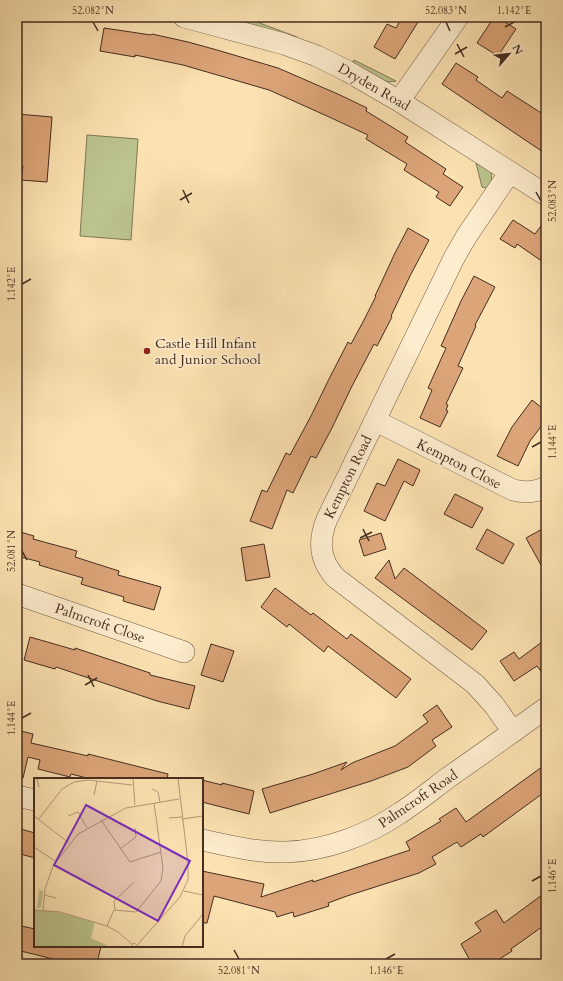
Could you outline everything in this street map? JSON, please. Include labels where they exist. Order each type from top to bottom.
[{"type":"street","name":"Dryden Road","points":[[184,17],[216,21],[317,56],[347,71],[399,101],[546,195]]},
{"type":"street","points":[[399,101],[458,17]]},
{"type":"street","name":"Kempton Road","points":[[510,172],[466,237],[454,258],[323,528],[321,545],[327,567],[342,584],[475,684],[494,705],[513,732]]},
{"type":"street","name":"Kempton Close","points":[[376,421],[505,487],[528,493],[535,492],[546,487]]},
{"type":"street","name":"Palmcroft Close","points":[[17,594],[184,652]]},
{"type":"street","name":"Palmcroft Road","points":[[203,840],[237,848],[286,852],[318,848],[352,838],[373,829],[400,814],[546,708]]},
{"type":"street","points":[[17,796],[34,800]]},
{"type":"green space","points":[[249,19],[297,37],[295,41],[246,25]]},
{"type":"green space","points":[[354,60],[396,81],[388,82],[351,66]]},
{"type":"green space","points":[[87,135],[138,139],[131,240],[80,236]]},
{"type":"green space","points":[[476,163],[491,172],[492,182],[487,188],[482,187]]},
{"type":"building","points":[[402,17],[409,17],[418,22],[395,59],[374,47],[387,24],[396,28]]},
{"type":"building","points":[[494,17],[497,17],[516,29],[498,56],[477,43]]},
{"type":"building","points":[[104,28],[152,34],[217,50],[278,68],[340,95],[367,108],[366,111],[408,137],[405,142],[446,169],[443,174],[463,187],[450,206],[436,197],[439,192],[404,170],[407,164],[366,139],[368,135],[269,90],[183,65],[135,55],[135,57],[100,51]]},
{"type":"building","points":[[456,63],[478,77],[476,80],[502,98],[507,91],[546,116],[546,154],[442,84]]},
{"type":"building","points":[[17,114],[52,117],[47,182],[21,180],[23,166],[17,166]]},
{"type":"building","points":[[546,219],[546,264],[517,244],[515,248],[500,239],[513,220],[535,234]]},
{"type":"building","points":[[408,228],[429,240],[410,276],[391,316],[392,317],[377,346],[374,344],[316,458],[311,456],[293,493],[287,490],[272,529],[250,521],[262,490],[267,492],[286,453],[290,455],[348,342],[351,344],[364,320]]},
{"type":"building","points":[[474,276],[495,287],[475,325],[476,326],[458,366],[463,368],[446,404],[448,405],[446,410],[448,411],[440,427],[420,418],[432,390],[428,388],[446,348],[441,346]]},
{"type":"building","points":[[532,400],[546,411],[546,420],[530,441],[518,466],[497,456],[512,427]]},
{"type":"building","points":[[398,459],[420,470],[413,486],[404,481],[385,521],[364,511],[377,483],[385,486]]},
{"type":"building","points":[[455,494],[483,508],[472,528],[444,514]]},
{"type":"building","points":[[546,527],[546,574],[526,538]]},
{"type":"building","points":[[487,529],[514,544],[503,564],[476,549]]},
{"type":"building","points":[[17,531],[34,536],[33,539],[77,551],[75,557],[119,571],[118,575],[161,587],[154,610],[123,601],[124,597],[81,584],[83,578],[39,565],[40,562],[17,556]]},
{"type":"building","points":[[381,533],[386,549],[364,556],[359,540]]},
{"type":"building","points":[[264,544],[270,577],[246,581],[241,548]]},
{"type":"building","points":[[389,560],[395,579],[404,568],[487,631],[472,650],[375,578]]},
{"type":"building","points":[[275,588],[311,615],[313,613],[347,639],[351,634],[411,679],[396,698],[328,646],[324,652],[289,624],[287,627],[261,607]]},
{"type":"building","points":[[30,637],[75,650],[75,648],[150,673],[150,675],[195,686],[189,709],[157,701],[56,667],[55,669],[24,660]]},
{"type":"building","points":[[546,639],[546,678],[537,666],[514,681],[500,661],[514,652],[519,659]]},
{"type":"building","points":[[211,644],[234,651],[223,682],[201,675]]},
{"type":"building","points":[[437,705],[452,727],[432,740],[436,746],[408,767],[371,781],[270,813],[262,789],[347,762],[341,770],[352,763],[395,746],[428,722],[423,715]]},
{"type":"building","points":[[17,730],[33,734],[31,743],[88,756],[88,754],[168,774],[167,778],[87,778],[71,774],[70,777],[38,769],[40,760],[28,757],[23,778],[17,777]]},
{"type":"building","points":[[546,764],[546,791],[483,837],[481,834],[461,847],[457,842],[432,857],[436,864],[419,873],[347,896],[328,903],[329,906],[294,917],[293,912],[277,917],[275,912],[214,896],[207,923],[203,923],[203,871],[264,884],[261,897],[313,880],[313,882],[410,850],[406,842],[441,821],[439,819],[456,808],[466,822]]},
{"type":"building","points":[[203,780],[222,785],[222,783],[254,791],[249,814],[203,802]]},
{"type":"building","points":[[17,828],[34,833],[34,858],[17,853]]},
{"type":"building","points":[[546,892],[546,924],[511,949],[512,951],[492,964],[472,964],[461,944],[481,931],[475,923],[496,910],[504,923]]},
{"type":"building","points":[[17,925],[34,929],[34,947],[101,947],[97,964],[73,964],[17,950]]},
{"type":"place","name":"Castle Hill Infant and Junior School","points":[[147,351]]}]
